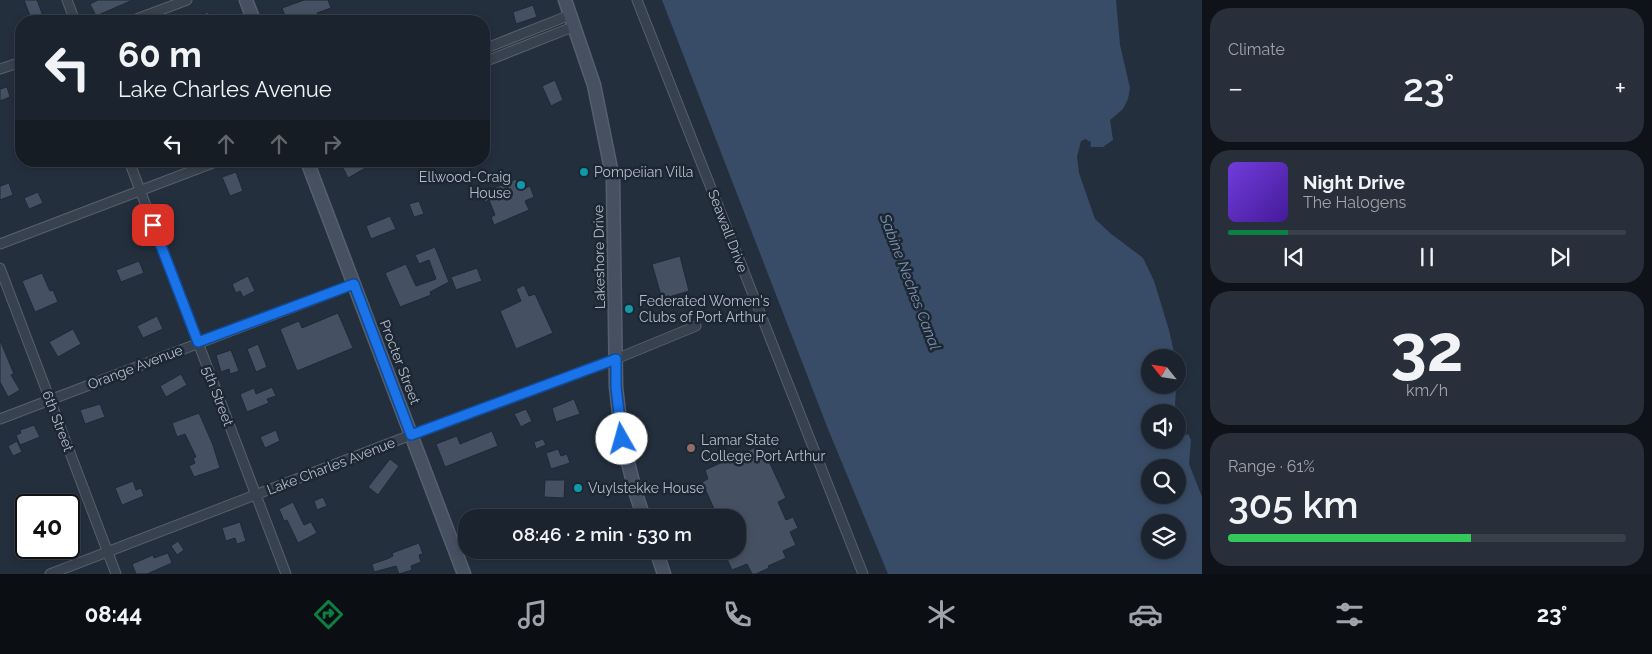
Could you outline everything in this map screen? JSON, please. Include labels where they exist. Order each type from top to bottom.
[{"type":"street","points":[[67,0],[73,15]]},
{"type":"street","points":[[147,15],[186,0]]},
{"type":"street","points":[[246,0],[252,15]]},
{"type":"street","name":"Lakeshore Drive","points":[[565,0],[594,85],[613,179],[616,387],[622,439],[641,509]]},
{"type":"street","name":"Seawall Drive","points":[[637,0],[862,574]]},
{"type":"street","points":[[490,47],[572,21]]},
{"type":"street","points":[[490,59],[572,21]]},
{"type":"street","points":[[0,70],[15,64]]},
{"type":"street","name":"5th Street","points":[[131,167],[286,574]]},
{"type":"street","points":[[0,244],[202,167]]},
{"type":"street","name":"Procter Street","points":[[309,167],[464,574]]},
{"type":"street","name":"6th Street","points":[[0,268],[116,574]]},
{"type":"street","name":"Orange Avenue","points":[[0,419],[354,284]]},
{"type":"street","name":"Lake Charles Avenue","points":[[50,574],[411,435],[616,359],[696,326]]},
{"type":"street","points":[[659,559],[664,574]]},
{"type":"water","name":"Sabine Neches Canal","points":[[662,0],[1116,0],[1120,45],[1130,88],[1128,99],[1123,109],[1110,120],[1113,140],[1103,147],[1087,147],[1086,168],[1100,215],[1149,255],[1181,349],[1141,349],[1141,394],[1184,394],[1184,404],[1141,404],[1141,449],[1186,449],[1186,429],[1191,440],[1189,464],[1202,497],[1202,574],[888,574],[828,429]]},
{"type":"pier","points":[[1085,139],[1091,142],[1088,167],[1102,213],[1151,253],[1171,303],[1185,349],[1173,349],[1154,281],[1143,258],[1095,219],[1079,173],[1077,157],[1081,141]]},
{"type":"pier","points":[[1176,394],[1185,394],[1185,404],[1175,404]]},
{"type":"pier","points":[[1186,414],[1187,426],[1191,434],[1186,435]]},
{"type":"building","points":[[24,0],[37,0],[43,15],[30,15]]},
{"type":"building","points":[[98,0],[133,0],[98,15],[96,15],[90,4]]},
{"type":"building","points":[[304,0],[328,0],[331,8],[317,13],[318,15],[285,15],[282,8]]},
{"type":"building","points":[[533,5],[537,17],[516,24],[513,12]]},
{"type":"building","points":[[555,80],[563,100],[551,106],[542,86]]},
{"type":"building","points":[[7,87],[10,97],[0,101],[0,89]]},
{"type":"building","points":[[342,167],[367,167],[348,178]]},
{"type":"building","points":[[236,172],[243,191],[230,196],[222,177]]},
{"type":"building","points":[[516,179],[521,190],[530,186],[534,197],[525,201],[529,210],[494,225],[491,217],[495,215],[489,200],[485,202],[482,193]]},
{"type":"building","points":[[9,183],[13,195],[0,200],[0,186]]},
{"type":"building","points":[[38,192],[43,203],[29,209],[24,198]]},
{"type":"building","points":[[419,201],[424,214],[414,217],[409,204]]},
{"type":"building","points":[[390,216],[396,229],[371,239],[366,226]]},
{"type":"building","points":[[435,247],[449,282],[430,292],[431,295],[400,307],[385,273],[406,264],[416,286],[436,279],[429,260],[419,264],[415,255]]},
{"type":"building","points":[[680,256],[689,291],[662,299],[652,264]]},
{"type":"building","points":[[139,261],[144,273],[121,282],[116,270]]},
{"type":"building","points":[[477,268],[482,281],[456,290],[451,277]]},
{"type":"building","points":[[42,273],[50,291],[53,290],[58,302],[35,312],[22,281]]},
{"type":"building","points":[[248,276],[255,291],[243,297],[240,291],[236,293],[232,284]]},
{"type":"building","points":[[524,285],[529,296],[535,294],[553,333],[516,349],[500,311],[521,301],[516,289]]},
{"type":"building","points":[[338,313],[353,348],[297,371],[280,329],[299,321],[302,328]]},
{"type":"building","points":[[157,316],[163,329],[143,338],[137,326]]},
{"type":"building","points":[[73,329],[81,344],[58,357],[49,342]]},
{"type":"building","points":[[0,340],[14,374],[11,375],[20,390],[8,397],[0,382]]},
{"type":"building","points":[[258,344],[267,367],[256,372],[247,349]]},
{"type":"building","points":[[231,350],[239,371],[230,374],[229,369],[221,372],[216,355]]},
{"type":"building","points":[[181,374],[187,385],[166,397],[160,386]]},
{"type":"building","points":[[272,387],[276,396],[267,399],[269,403],[247,412],[240,394],[254,388],[256,394]]},
{"type":"building","points":[[574,399],[580,414],[556,422],[552,408]]},
{"type":"building","points":[[100,404],[105,417],[85,424],[80,410]]},
{"type":"building","points":[[526,409],[532,421],[521,427],[514,414]]},
{"type":"building","points":[[199,413],[213,445],[220,468],[194,477],[189,466],[195,463],[193,458],[196,457],[185,434],[177,437],[172,423]]},
{"type":"building","points":[[34,425],[40,437],[20,445],[16,435],[21,433],[20,430]]},
{"type":"building","points":[[276,430],[280,441],[265,448],[260,437]]},
{"type":"building","points":[[492,431],[498,446],[445,467],[436,444],[457,436],[460,444]]},
{"type":"building","points":[[543,439],[546,445],[536,449],[534,442]]},
{"type":"building","points":[[17,441],[22,452],[13,456],[8,446]]},
{"type":"building","points":[[758,446],[763,458],[767,457],[786,498],[778,502],[786,520],[793,517],[798,528],[790,532],[796,545],[783,551],[786,558],[756,574],[752,574],[747,564],[732,570],[727,559],[746,559],[746,509],[714,509],[702,482],[708,479],[705,470]]},
{"type":"building","points":[[558,449],[561,456],[567,454],[570,463],[551,469],[546,453]]},
{"type":"building","points":[[390,459],[399,466],[378,495],[368,487]]},
{"type":"building","points":[[545,480],[565,480],[564,498],[544,497]]},
{"type":"building","points":[[133,481],[136,490],[141,488],[144,496],[122,505],[115,488]]},
{"type":"building","points":[[323,497],[327,506],[317,510],[314,501]]},
{"type":"building","points":[[293,502],[304,525],[311,522],[317,533],[298,543],[287,520],[284,521],[279,509]]},
{"type":"building","points":[[240,522],[246,541],[237,544],[235,538],[226,541],[222,528]]},
{"type":"building","points":[[178,541],[184,550],[177,555],[171,546]]},
{"type":"building","points":[[419,543],[423,554],[419,555],[421,562],[411,566],[412,570],[399,574],[396,566],[374,572],[372,564],[393,556],[392,553]]},
{"type":"building","points":[[168,553],[172,563],[147,574],[136,574],[132,564],[153,555],[154,558]]},
{"type":"place","name":"Pompeiian Villa","points":[[584,172]]},
{"type":"place","name":"Ellwood-Craig House","points":[[521,185]]},
{"type":"place","name":"Federated Women's Clubs of Port Arthur","points":[[629,309]]},
{"type":"place","name":"Lamar State College Port Arthur","points":[[691,448]]},
{"type":"place","name":"Vuylstekke House","points":[[578,488]]},
{"type":"route","points":[[153,225],[198,342],[354,284],[411,435],[616,359],[616,387],[622,439]]}]
